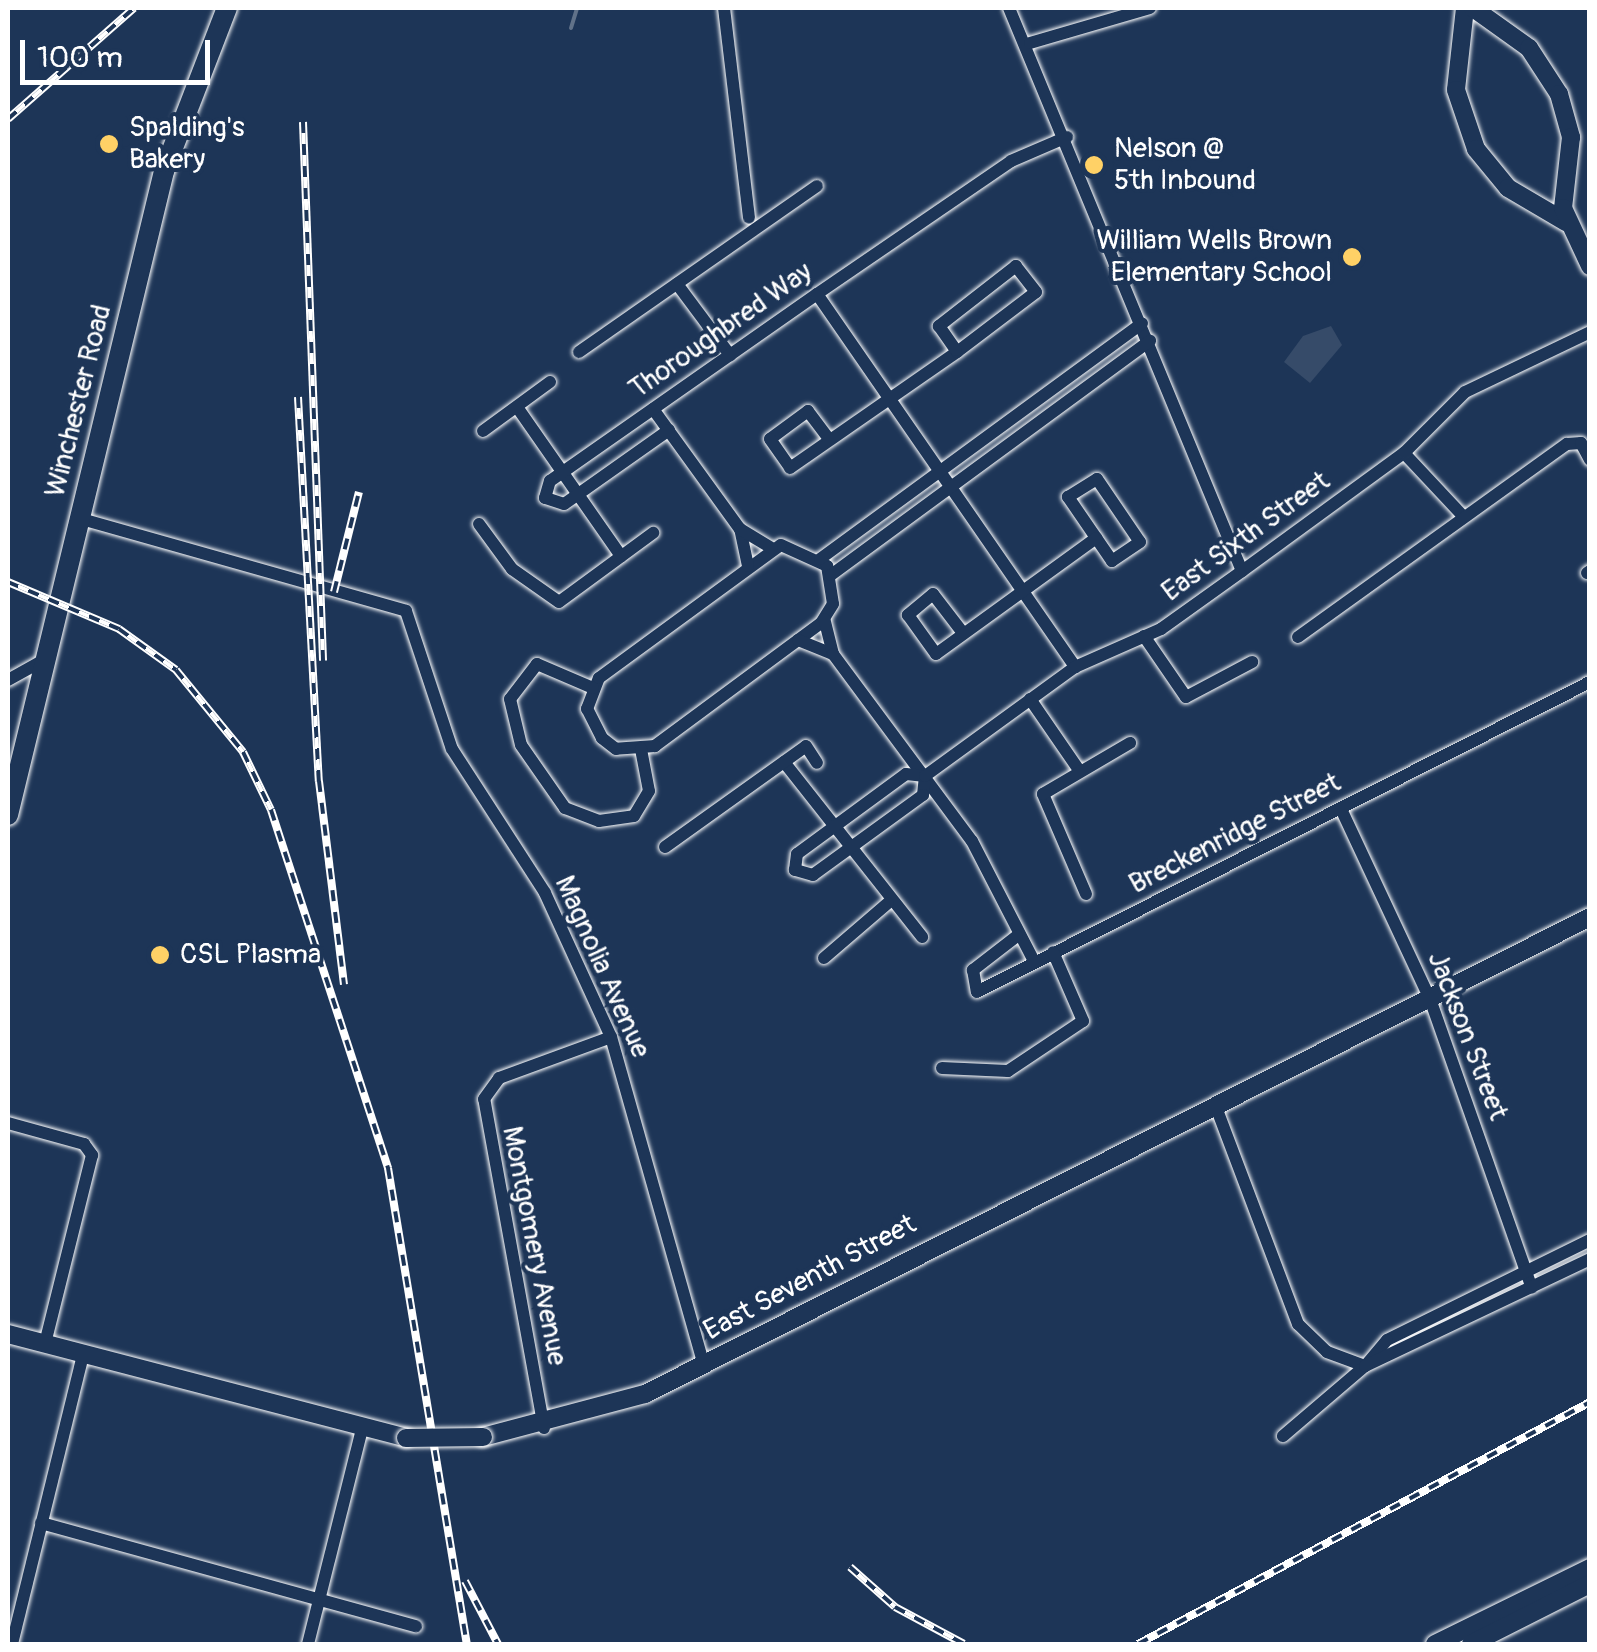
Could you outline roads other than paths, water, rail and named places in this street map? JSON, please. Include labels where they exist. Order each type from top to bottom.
[{"type":"main road","name":"Winchester Road","points":[[8,816],[164,171],[228,8]]},
{"type":"street","points":[[724,8],[748,218]]},
{"type":"street","points":[[1009,8],[1030,44],[1242,571]]},
{"type":"street","points":[[1030,44],[1145,8]]},
{"type":"street","points":[[1566,222],[1571,137],[1559,94],[1529,48],[1469,8],[1456,90],[1476,148],[1508,188],[1566,222],[1590,266]]},
{"type":"street","points":[[1462,43],[1471,31],[1500,28]]},
{"type":"street","name":"Thoroughbred Way","points":[[563,472],[1010,161],[1067,137]]},
{"type":"street","points":[[1535,201],[1566,181]]},
{"type":"street","points":[[580,352],[817,186]]},
{"type":"street","points":[[830,440],[808,410],[770,439],[790,468],[830,440],[956,350],[1036,292],[1016,266],[939,326],[956,350]]},
{"type":"street","points":[[677,284],[730,355]]},
{"type":"street","points":[[817,294],[944,468],[1075,668]]},
{"type":"street","points":[[653,409],[740,528],[766,552],[820,558],[1142,323]]},
{"type":"street","name":"East Sixth Street","points":[[925,776],[923,794],[848,850],[813,875],[796,870],[797,854],[906,774],[925,776],[1075,668],[1144,636],[1242,571],[1404,453],[1464,392],[1590,332]]},
{"type":"street","points":[[766,552],[594,688],[590,724],[616,749],[641,750],[798,640],[818,624],[831,575],[1150,341]]},
{"type":"street","points":[[483,431],[550,382]]},
{"type":"street","points":[[517,406],[622,556]]},
{"type":"street","name":"Thoroughbred Way","points":[[579,494],[669,430]]},
{"type":"street","points":[[1298,637],[1461,514],[1567,444],[1580,444],[1590,460]]},
{"type":"street","points":[[1404,453],[1461,514]]},
{"type":"street","points":[[563,472],[545,498],[560,506],[579,494]]},
{"type":"street","points":[[1097,478],[1140,542],[1112,561],[1096,538],[1068,498],[1097,478]]},
{"type":"street","name":"Magnolia Avenue","points":[[78,518],[406,610],[452,749],[545,892],[612,1038],[704,1365]]},
{"type":"street","points":[[479,524],[512,569],[559,602],[653,533]]},
{"type":"street","points":[[740,528],[748,566]]},
{"type":"street","points":[[964,633],[934,594],[908,615],[936,654],[1096,538]]},
{"type":"street","points":[[820,558],[831,575]]},
{"type":"street","points":[[818,624],[833,654],[972,841],[1016,936],[1033,960]]},
{"type":"street","points":[[1144,636],[1186,696],[1252,662]]},
{"type":"street","points":[[798,640],[833,654]]},
{"type":"street","points":[[8,680],[44,660]]},
{"type":"street","points":[[594,688],[537,664],[510,699],[521,744],[565,808],[599,820],[634,816],[649,791],[641,750]]},
{"type":"street","name":"Breckenridge Street","points":[[1016,936],[973,970],[973,988],[987,993],[1033,960],[1590,682]]},
{"type":"street","points":[[1030,700],[1079,770]]},
{"type":"street","points":[[1086,894],[1043,801],[1048,786],[1130,743]]},
{"type":"street","points":[[665,847],[806,746],[817,763]]},
{"type":"street","points":[[784,762],[888,903],[922,937]]},
{"type":"street","name":"Jackson Street","points":[[1341,808],[1430,999],[1532,1288]]},
{"type":"street","points":[[824,958],[888,903]]},
{"type":"street","name":"East Seventh Street","points":[[8,1334],[361,1433],[406,1438],[483,1437],[544,1428],[704,1365],[1590,917]]},
{"type":"street","points":[[942,1068],[1008,1072],[1083,1021],[1053,952]]},
{"type":"street","name":"Montgomery Avenue","points":[[544,1428],[484,1099],[499,1078],[612,1038]]},
{"type":"street","points":[[1216,1106],[1298,1324],[1327,1352],[1365,1366],[1590,1259]]},
{"type":"street","points":[[8,1123],[84,1144],[93,1160],[45,1344]]},
{"type":"street","points":[[1283,1436],[1365,1366],[1388,1340],[1590,1240]]},
{"type":"street","points":[[12,1644],[82,1356]]},
{"type":"street","points":[[308,1644],[361,1433]]},
{"type":"street","points":[[41,1523],[416,1626]]},
{"type":"street","points":[[1438,1644],[1590,1568]]},
{"type":"street","points":[[1471,1644],[1590,1584]]},
{"type":"waterway","points":[[571,28],[577,8]]},
{"type":"railway","points":[[8,119],[134,8]]},
{"type":"railway","points":[[303,122],[323,661]]},
{"type":"railway","points":[[298,397],[319,781],[344,984]]},
{"type":"railway","points":[[334,592],[359,492]]},
{"type":"railway","points":[[8,582],[119,629],[176,670],[243,752],[271,810],[388,1168],[467,1644]]},
{"type":"railway","points":[[1138,1644],[1590,1402]]},
{"type":"railway","points":[[850,1567],[895,1607],[964,1644]]},
{"type":"railway","points":[[465,1581],[498,1644]]},
{"type":"place","name":"Spalding's Bakery","points":[[109,144]]},
{"type":"place","name":"Nelson @ 5th Inbound","points":[[1094,165]]},
{"type":"place","name":"William Wells Brown Elementary School","points":[[1352,257]]},
{"type":"place","name":"CSL Plasma","points":[[160,955]]}]
